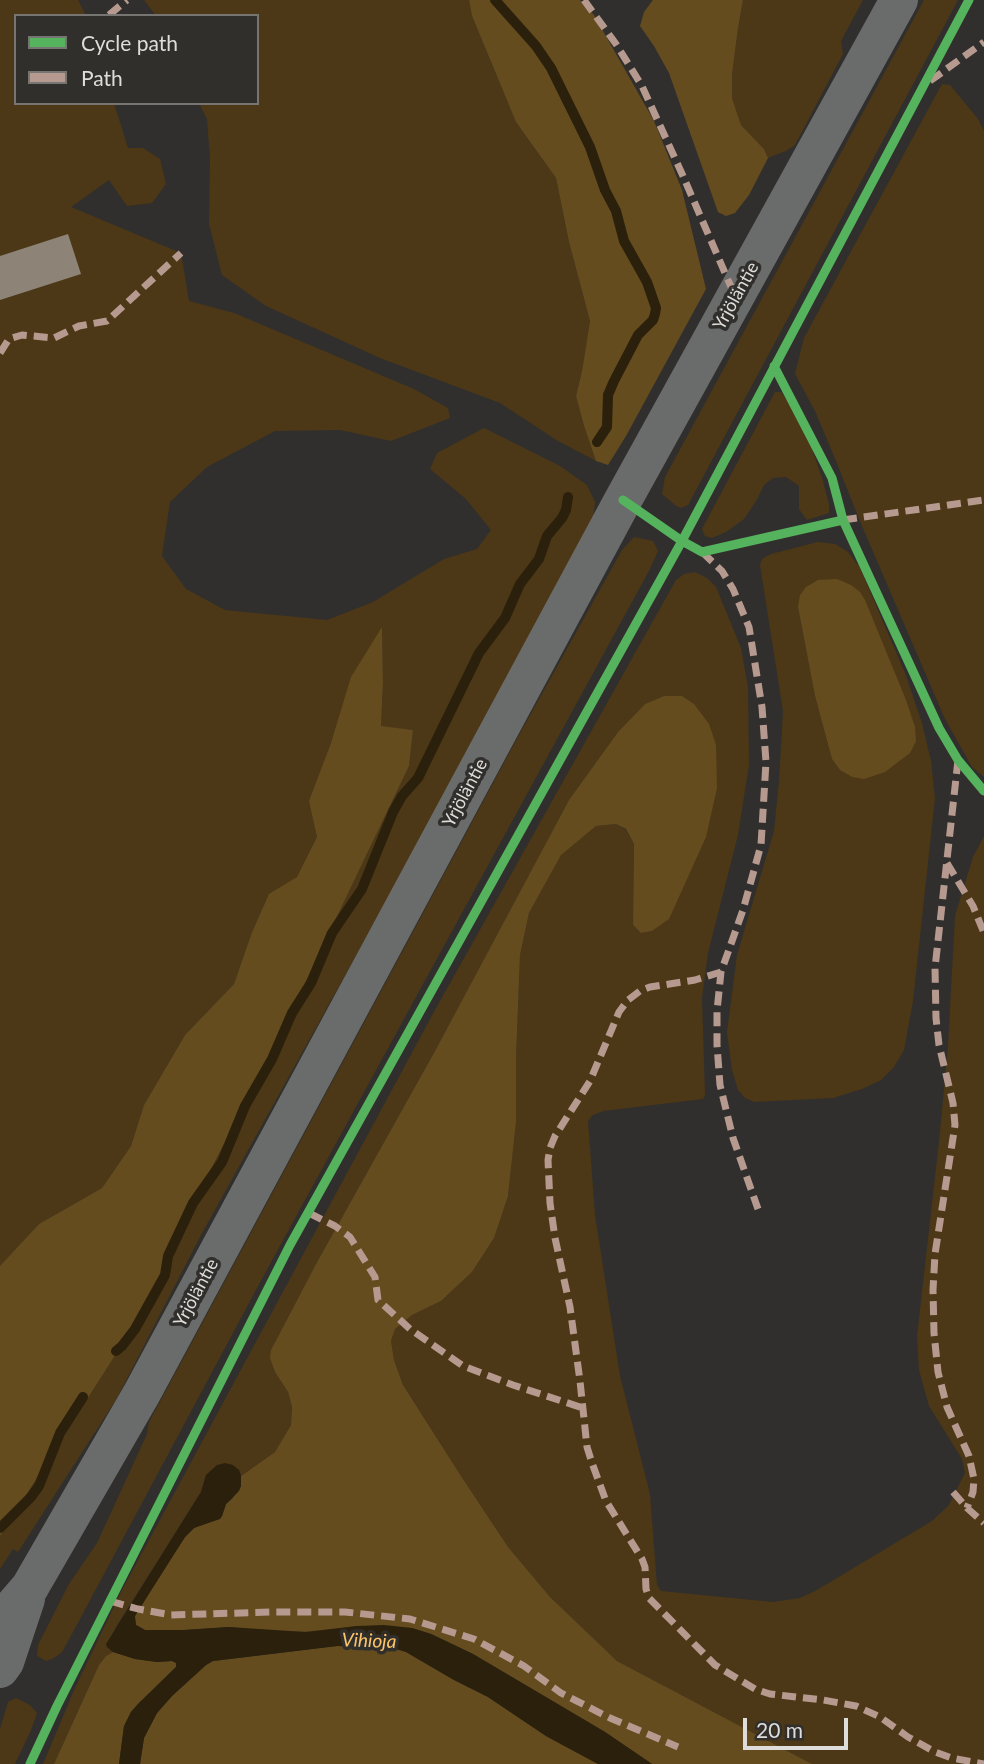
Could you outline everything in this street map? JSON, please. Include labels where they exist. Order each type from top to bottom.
[{"type":"main road","name":"Yrjöläntie","points":[[0,1622],[30,1587],[142,1393],[623,500],[900,0]]},
{"type":"main road","name":"Yrjöläntie","points":[[0,1669],[5,1662],[30,1587]]},
{"type":"shaded area","points":[[0,0],[78,0],[85,14],[14,14],[14,105],[115,105],[128,148],[143,148],[160,159],[166,184],[152,203],[127,206],[109,180],[71,207],[181,253],[189,301],[234,313],[414,389],[448,408],[450,418],[391,441],[340,430],[275,431],[207,467],[170,502],[162,556],[186,589],[225,610],[327,620],[373,602],[444,559],[477,549],[491,530],[466,499],[430,469],[437,453],[484,428],[560,466],[587,485],[595,502],[593,520],[414,851],[201,1235],[117,1398],[18,1552],[13,1549],[0,1569],[0,1536],[137,1321],[215,1161],[262,1073],[409,766],[413,730],[381,727],[382,629],[331,743],[310,801],[317,837],[297,878],[266,901],[234,984],[185,1035],[144,1105],[131,1146],[102,1188],[39,1224],[0,1266]]},
{"type":"shaded area","points":[[144,0],[469,0],[472,16],[516,122],[556,178],[569,242],[590,321],[576,396],[596,461],[558,441],[500,403],[380,358],[266,306],[222,275],[209,224],[210,158],[207,119],[200,105],[259,105],[259,14],[154,14]]},
{"type":"shaded area","points":[[469,0],[580,0],[594,15],[654,121],[682,190],[706,289],[608,465],[596,461],[576,396],[590,321],[569,242],[556,178],[516,122],[472,16]]},
{"type":"shaded area","points":[[653,0],[743,0],[732,75],[732,98],[741,125],[764,149],[768,158],[749,195],[735,213],[726,216],[718,212],[669,73],[640,26],[644,12]]},
{"type":"shaded area","points":[[743,0],[863,0],[841,41],[843,54],[795,145],[768,158],[764,149],[741,125],[732,98],[732,75]]},
{"type":"shaded area","points":[[924,0],[958,0],[688,505],[681,508],[662,494],[665,477]]},
{"type":"shaded area","points":[[942,84],[950,85],[978,119],[984,131],[984,777],[972,767],[945,719],[815,411],[795,374],[804,338]]},
{"type":"shaded area","points":[[775,392],[781,392],[787,400],[812,449],[823,481],[829,513],[807,520],[799,509],[799,486],[786,477],[773,478],[764,485],[744,519],[726,532],[712,538],[705,536],[702,529]]},
{"type":"shaded area","points":[[634,537],[653,541],[658,551],[650,569],[264,1275],[62,1652],[46,1661],[37,1656],[38,1645],[69,1584],[97,1543],[147,1434],[149,1422],[519,735],[622,550]]},
{"type":"shaded area","points":[[818,542],[835,544],[848,552],[860,568],[905,673],[922,723],[931,761],[935,798],[913,1001],[904,1050],[894,1067],[881,1080],[833,1098],[754,1102],[745,1098],[738,1090],[732,1070],[727,1032],[737,955],[774,831],[779,781],[783,711],[760,565],[762,559],[771,554]],"holes":[[[798,607],[852,777],[840,770],[832,759],[815,696]]]},
{"type":"shaded area","points":[[695,572],[716,587],[741,648],[748,687],[749,765],[738,835],[708,953],[702,998],[705,1096],[703,1099],[603,1111],[593,1115],[588,1121],[595,1215],[620,1376],[650,1494],[657,1585],[661,1591],[773,1602],[800,1598],[932,1521],[949,1505],[965,1473],[962,1459],[929,1406],[919,1370],[917,1336],[948,1047],[955,916],[973,857],[984,836],[984,1764],[812,1764],[617,1661],[550,1597],[508,1547],[403,1385],[394,1360],[391,1341],[395,1329],[412,1315],[441,1301],[472,1272],[494,1238],[508,1196],[516,1122],[520,955],[529,913],[561,854],[596,826],[616,824],[626,830],[634,844],[633,925],[641,933],[652,931],[669,918],[694,704],[681,696],[664,696],[645,704],[618,732],[569,800],[271,1350],[275,1372],[288,1392],[292,1407],[291,1425],[275,1452],[241,1476],[239,1470],[206,1475],[201,1492],[116,1627],[107,1647],[113,1652],[99,1665],[54,1764],[43,1764],[75,1688],[121,1592],[435,1010],[676,580],[684,574]]},
{"type":"shaded area","points":[[837,579],[851,585],[865,600],[915,727],[916,741],[910,753],[885,772],[864,779],[852,777],[840,770],[832,759],[815,696],[798,607],[800,595],[806,587],[818,580]]},
{"type":"shaded area","points":[[382,627],[381,726],[413,730],[409,766],[262,1073],[215,1161],[137,1321],[0,1536],[0,1266],[39,1224],[102,1188],[131,1146],[144,1105],[185,1035],[234,984],[269,894],[297,877],[317,837],[309,801],[331,743],[351,677]]},
{"type":"shaded area","points":[[664,696],[682,696],[694,704],[709,724],[716,745],[717,788],[706,837],[669,919],[652,931],[641,933],[633,925],[634,844],[626,829],[616,824],[596,826],[561,855],[529,913],[520,955],[516,1122],[508,1196],[494,1238],[472,1272],[441,1301],[412,1315],[395,1329],[391,1341],[394,1360],[403,1385],[508,1547],[550,1597],[617,1661],[812,1764],[652,1764],[605,1732],[473,1654],[412,1628],[357,1626],[314,1632],[229,1627],[151,1631],[136,1625],[135,1621],[135,1616],[185,1537],[194,1528],[222,1516],[226,1504],[241,1486],[241,1476],[275,1452],[291,1425],[292,1407],[288,1392],[275,1372],[270,1358],[271,1350],[569,800],[618,732],[645,704]]},
{"type":"shaded area","points":[[337,1646],[393,1648],[406,1652],[488,1697],[546,1736],[598,1764],[140,1764],[144,1738],[157,1713],[206,1665],[213,1661]]},
{"type":"shaded area","points":[[113,1652],[135,1659],[172,1661],[176,1663],[176,1667],[131,1712],[124,1726],[119,1764],[54,1764],[99,1665]]},
{"type":"shaded area","points":[[16,1698],[30,1705],[37,1713],[15,1764],[0,1764],[0,1729],[8,1702]]},
{"type":"water","name":"Vihioja","points":[[225,1463],[239,1470],[239,1491],[226,1504],[220,1519],[194,1528],[185,1537],[135,1616],[136,1625],[145,1630],[229,1627],[305,1632],[357,1626],[412,1628],[473,1654],[605,1732],[652,1764],[598,1764],[546,1736],[488,1697],[406,1652],[393,1648],[337,1646],[213,1661],[172,1696],[157,1713],[144,1738],[140,1764],[119,1764],[124,1726],[131,1712],[176,1667],[176,1663],[135,1659],[113,1652],[106,1644],[201,1492],[206,1475],[217,1465]]},
{"type":"building","points":[[68,234],[81,274],[0,300],[0,256]]},
{"type":"waterway","points":[[495,0],[536,46],[551,68],[590,147],[605,190],[616,211],[624,241],[647,282],[656,308],[653,320],[638,335],[614,381],[608,395],[607,427],[597,442]]},
{"type":"waterway","points":[[116,1351],[135,1329],[165,1275],[168,1256],[193,1203],[222,1162],[245,1106],[272,1059],[292,1013],[311,983],[332,933],[362,889],[393,812],[402,796],[418,778],[479,653],[505,618],[520,584],[539,559],[547,536],[566,510],[568,497]]},
{"type":"waterway","points":[[0,1528],[39,1486],[60,1433],[83,1397]]},
{"type":"marked path","points":[[110,14],[127,0]]},
{"type":"marked path","points":[[584,0],[642,86],[735,296]]},
{"type":"marked path","points":[[930,81],[984,42]]},
{"type":"marked path","points":[[0,353],[9,339],[22,335],[54,338],[79,326],[107,321],[181,253]]},
{"type":"marked path","points":[[843,520],[984,500]]},
{"type":"marked path","points":[[702,552],[722,571],[749,627],[762,707],[766,762],[761,845],[743,910],[721,972],[717,1011],[720,1085],[733,1138],[758,1209]]},
{"type":"marked path","points":[[958,760],[935,968],[939,1045],[953,1103],[955,1125],[935,1254],[933,1290],[938,1372],[947,1407],[969,1456],[974,1479],[967,1508]]},
{"type":"marked path","points":[[947,863],[973,906],[984,933]]},
{"type":"marked path","points":[[721,972],[695,980],[650,987],[628,1000],[619,1012],[590,1081],[550,1148],[550,1203],[570,1307],[587,1447],[592,1463],[606,1501],[642,1559],[649,1598],[715,1665],[755,1689],[770,1694],[856,1706],[880,1717],[935,1752],[984,1764]]},
{"type":"marked path","points":[[309,1213],[350,1237],[375,1277],[378,1300],[410,1329],[463,1366],[583,1408]]},
{"type":"marked path","points":[[953,1492],[984,1523]]},
{"type":"marked path","points":[[110,1601],[171,1615],[345,1612],[410,1619],[474,1639],[524,1666],[561,1693],[610,1718],[678,1747]]},
{"type":"cycle path","points":[[30,1764],[290,1245],[682,541],[969,0]]},
{"type":"cycle path","points":[[774,366],[832,478],[843,520]]},
{"type":"cycle path","points":[[623,500],[702,552],[843,520],[939,728],[958,760],[984,791]]}]
